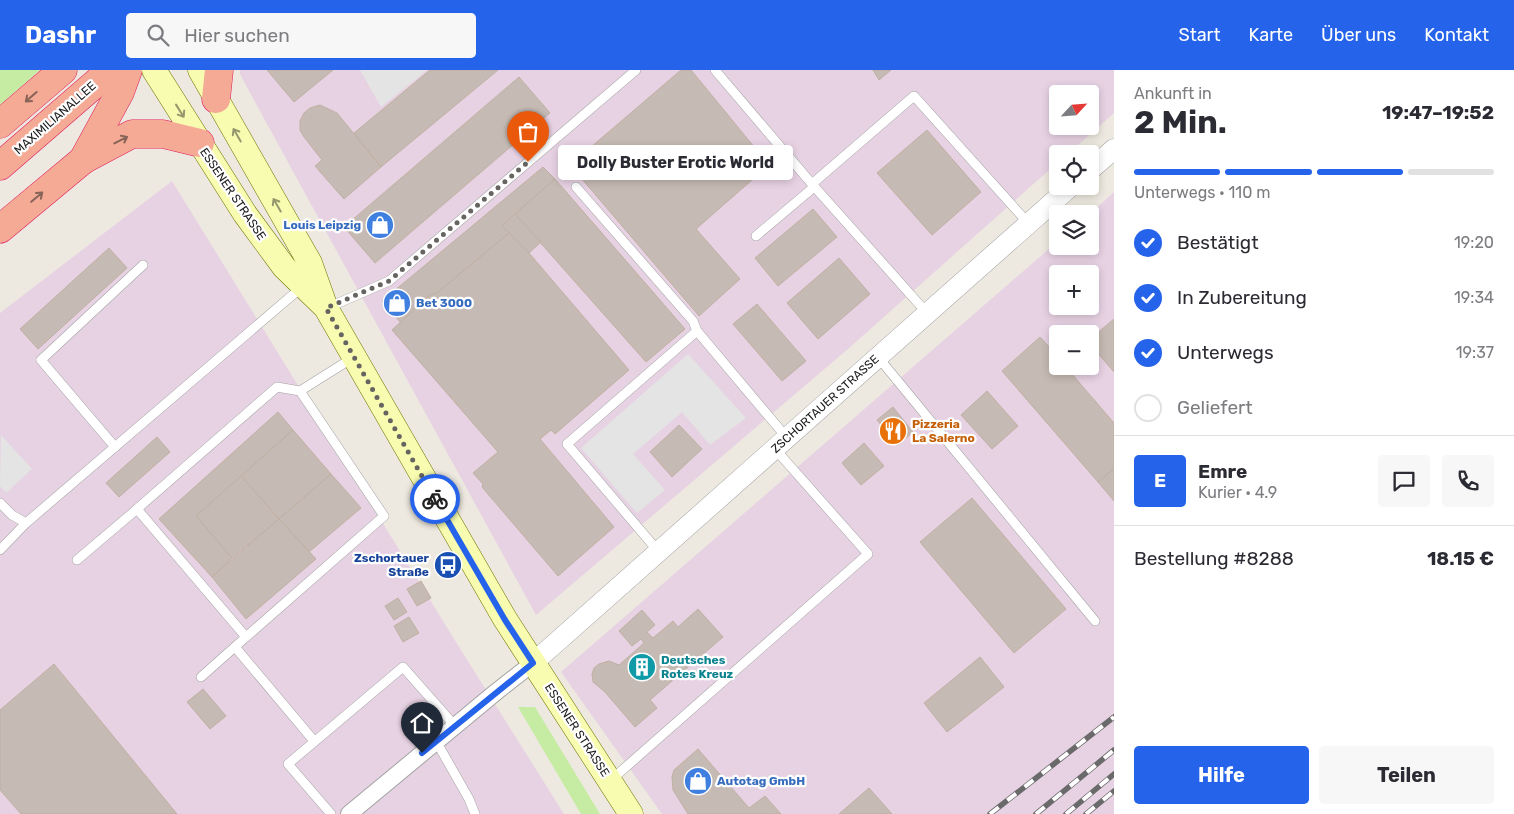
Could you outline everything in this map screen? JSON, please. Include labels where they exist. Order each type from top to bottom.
[{"type":"highway","points":[[0,124],[62,70]]},
{"type":"highway","points":[[216,99],[219,70]]},
{"type":"highway","points":[[83,160],[120,92],[122,71]]},
{"type":"highway","name":"MAXIMILIANALLEE","points":[[0,166],[122,71]]},
{"type":"highway","points":[[0,229],[83,160],[132,134],[163,134],[200,144]]},
{"type":"main road","name":"ESSENER STRASSE","points":[[154,70],[245,214],[284,267],[326,308]]},
{"type":"main road","name":"ESSENER STRASSE","points":[[200,70],[310,263],[326,308],[500,611],[631,814]]},
{"type":"street","points":[[1099,162],[1114,150]]},
{"type":"street","name":"ZSCHORTAUER STRASSE","points":[[349,814],[533,663],[1061,195]]},
{"type":"lane","points":[[326,308],[389,281],[636,70]]},
{"type":"lane","points":[[715,70],[813,185],[928,313]]},
{"type":"lane","points":[[756,236],[914,96],[1028,223]]},
{"type":"lane","points":[[576,187],[693,321],[697,331],[781,443],[868,554],[611,781]]},
{"type":"lane","points":[[115,447],[41,360],[143,265]]},
{"type":"lane","points":[[0,550],[26,523],[304,286]]},
{"type":"lane","points":[[658,551],[567,444],[697,331]]},
{"type":"lane","points":[[77,560],[277,387],[300,391],[354,357]]},
{"type":"lane","points":[[878,357],[1095,621]]},
{"type":"lane","points":[[201,677],[384,516],[300,391]]},
{"type":"lane","points":[[0,503],[12,515],[26,523]]},
{"type":"lane","points":[[137,509],[246,637]]},
{"type":"lane","points":[[235,647],[314,741]]},
{"type":"lane","points":[[331,814],[288,764],[403,667],[454,726]]},
{"type":"lane","points":[[436,741],[469,799],[475,814]]},
{"type":"shaded area","points":[[240,70],[1114,70],[1114,113],[1099,126],[1099,85],[1049,85],[1049,135],[1089,135],[1078,145],[1049,145],[1049,170],[848,349],[536,615],[240,74]]},
{"type":"shaded area","points":[[360,70],[427,70],[381,107]]},
{"type":"shaded area","points":[[172,181],[564,814],[0,814],[0,313]]},
{"type":"shaded area","points":[[1114,192],[1114,814],[662,814],[561,672],[1049,249],[1049,255],[1099,255],[1099,206]]},
{"type":"shaded area","points":[[688,354],[746,418],[710,445],[682,412],[633,454],[665,490],[637,513],[581,448]]},
{"type":"shaded area","points":[[1,435],[32,469],[6,493],[0,486]]},
{"type":"green space","points":[[1,70],[40,70],[0,105]]},
{"type":"green space","points":[[518,707],[535,707],[600,814],[581,814]]},
{"type":"building","points":[[267,70],[333,70],[294,102]]},
{"type":"building","points":[[430,70],[498,70],[381,167],[354,133]]},
{"type":"building","points":[[681,70],[691,70],[769,165],[696,229],[740,279],[699,316],[570,165]]},
{"type":"building","points":[[873,70],[891,70],[879,80]]},
{"type":"building","points":[[519,77],[550,113],[375,263],[344,227]]},
{"type":"building","points":[[320,105],[337,113],[381,167],[344,199],[315,166],[322,160],[300,130],[300,121],[304,113],[310,108]]},
{"type":"building","points":[[927,130],[981,192],[932,235],[877,173]]},
{"type":"building","points":[[543,167],[555,179],[502,226],[509,233],[437,293],[430,295],[401,323],[382,301]]},
{"type":"building","points":[[555,179],[685,329],[646,362],[515,214]]},
{"type":"building","points":[[813,209],[837,237],[778,286],[755,258]]},
{"type":"building","points":[[515,214],[541,242],[529,253],[502,226]]},
{"type":"building","points":[[509,233],[529,253],[629,370],[555,434],[551,430],[540,439],[614,527],[558,576],[482,487],[483,484],[473,473],[498,452],[392,330],[430,295],[437,293]]},
{"type":"building","points":[[109,248],[127,268],[38,349],[20,329]]},
{"type":"building","points":[[839,258],[870,294],[818,339],[787,303]]},
{"type":"building","points":[[757,304],[806,361],[782,381],[733,324]]},
{"type":"building","points":[[1114,319],[1114,372],[1099,354],[1099,332]]},
{"type":"building","points":[[1040,337],[1049,347],[1049,375],[1073,375],[1114,423],[1114,469],[1098,482],[1002,371]]},
{"type":"building","points":[[987,391],[1018,426],[992,449],[961,415]]},
{"type":"building","points":[[893,407],[913,432],[898,445],[877,420]]},
{"type":"building","points":[[278,412],[293,430],[196,516],[232,558],[212,577],[159,519]]},
{"type":"building","points":[[679,425],[702,449],[672,477],[650,452]]},
{"type":"building","points":[[293,430],[331,474],[279,519],[241,476]]},
{"type":"building","points":[[157,437],[170,452],[119,497],[106,483]]},
{"type":"building","points":[[864,443],[884,466],[861,485],[842,463]]},
{"type":"building","points":[[1114,469],[1114,501],[1098,482]]},
{"type":"building","points":[[331,474],[361,508],[309,552],[279,519]]},
{"type":"building","points":[[241,476],[279,519],[232,558],[196,516]]},
{"type":"building","points":[[972,498],[1066,609],[1014,653],[920,542]]},
{"type":"building","points":[[279,519],[316,559],[246,619],[212,577]]},
{"type":"building","points":[[421,581],[431,598],[417,606],[407,589]]},
{"type":"building","points":[[398,598],[407,612],[394,620],[385,606]]},
{"type":"building","name":"Deutsches Rotes Kreuz","points":[[698,609],[723,637],[650,700],[657,708],[635,727],[605,692],[593,682],[592,674],[594,668],[599,664],[609,661],[619,665],[644,643],[641,639],[632,646],[619,631],[642,610],[655,625],[647,632],[653,638],[673,621],[678,627]]},
{"type":"building","points":[[409,617],[419,633],[403,642],[394,626]]},
{"type":"building","points":[[980,657],[1004,687],[947,732],[924,703]]},
{"type":"building","points":[[54,664],[177,814],[21,814],[0,790],[0,710]]},
{"type":"building","points":[[203,689],[226,716],[210,729],[187,702]]},
{"type":"building","name":"Autotag GmbH","points":[[698,749],[749,808],[765,796],[781,814],[688,814],[673,790],[672,777],[674,770]]},
{"type":"building","points":[[869,788],[892,814],[839,814]]},
{"type":"railway","points":[[990,814],[1114,717]]},
{"type":"railway","points":[[1036,814],[1114,750]]},
{"type":"railway","points":[[1066,814],[1114,774]]},
{"type":"railway","points":[[1086,814],[1114,791]]},
{"type":"way so far","points":[[435,499],[326,308],[389,281],[528,162]]},
{"type":"place","name":"Dolly Buster Erotic World","points":[[528,162]]},
{"type":"place","name":"Louis Leipzig","points":[[380,225]]},
{"type":"place","name":"Bet 3000","points":[[397,303]]},
{"type":"place","name":"Pizzeria La Salerno","points":[[893,431]]},
{"type":"place","name":"Zschortauer Straße","points":[[448,565]]},
{"type":"place","name":"Deutsches Rotes Kreuz","points":[[642,667]]},
{"type":"place","name":"Autotag GmbH","points":[[698,781]]},
{"type":"route","points":[[422,753],[533,663],[505,620],[435,499]]}]
